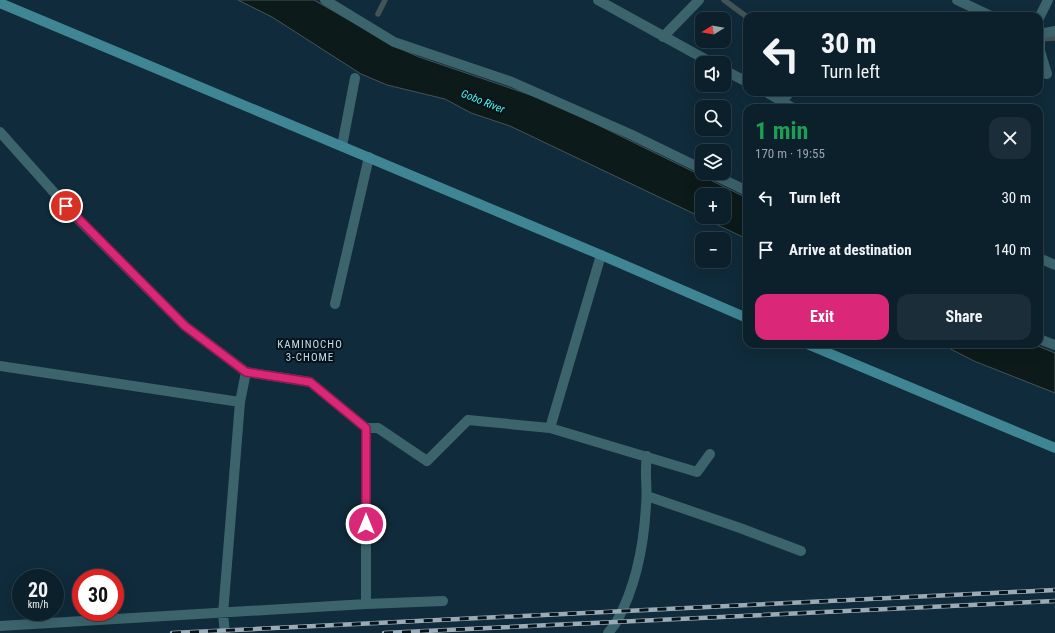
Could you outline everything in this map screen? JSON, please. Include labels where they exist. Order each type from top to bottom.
[{"type":"street","points":[[325,0],[394,42],[512,82],[630,134],[695,166]]},
{"type":"street","points":[[598,0],[699,56]]},
{"type":"street","points":[[663,37],[698,0]]},
{"type":"street","points":[[957,0],[982,12]]},
{"type":"street","points":[[1042,12],[1048,0]]},
{"type":"street","points":[[0,3],[601,255],[743,316]]},
{"type":"street","points":[[1043,33],[1055,31]]},
{"type":"street","points":[[1043,62],[1047,74]]},
{"type":"street","points":[[731,74],[743,80]]},
{"type":"street","points":[[342,146],[355,78]]},
{"type":"street","points":[[773,96],[787,104]]},
{"type":"street","points":[[782,101],[786,96]]},
{"type":"street","points":[[0,132],[76,217],[185,326],[246,372],[310,382],[366,428],[378,428],[427,461],[468,420],[550,428],[648,456],[697,472],[710,454]]},
{"type":"street","points":[[335,304],[368,157]]},
{"type":"street","points":[[724,180],[743,189]]},
{"type":"street","points":[[550,428],[601,255]]},
{"type":"street","points":[[1043,260],[1055,265]]},
{"type":"street","points":[[1043,340],[1055,345]]},
{"type":"street","points":[[817,348],[1055,448]]},
{"type":"street","points":[[0,366],[240,402]]},
{"type":"street","points":[[225,633],[223,614],[240,402],[246,372]]},
{"type":"street","points":[[366,428],[366,604]]},
{"type":"street","points":[[608,633],[616,622],[627,598],[639,560],[645,525],[647,496],[644,473],[648,456]]},
{"type":"street","points":[[647,496],[801,551]]},
{"type":"street","points":[[0,626],[223,614],[366,604],[443,601]]},
{"type":"water","name":"Gobo River","points":[[238,0],[314,0],[394,46],[419,57],[551,102],[695,173],[695,180],[710,180],[727,188],[695,188],[695,214],[510,126],[471,113],[445,99],[387,85],[361,74],[272,17]]},
{"type":"water","points":[[731,190],[743,196],[743,237],[716,224],[731,224]]},
{"type":"water","points":[[949,348],[1043,348],[1055,353],[1055,393],[974,361]]},
{"type":"waterway","points":[[378,14],[385,0]]},
{"type":"waterway","points":[[724,0],[743,14]]},
{"type":"waterway","points":[[1043,39],[1055,38]]},
{"type":"railway","points":[[172,633],[1055,590]]},
{"type":"railway","points":[[384,633],[1055,601]]},
{"type":"district","name":"KAMINOCHO 3-CHOME","points":[[310,350]]},
{"type":"route","points":[[66,206],[185,326],[246,372],[310,382],[366,428],[366,524]]}]
